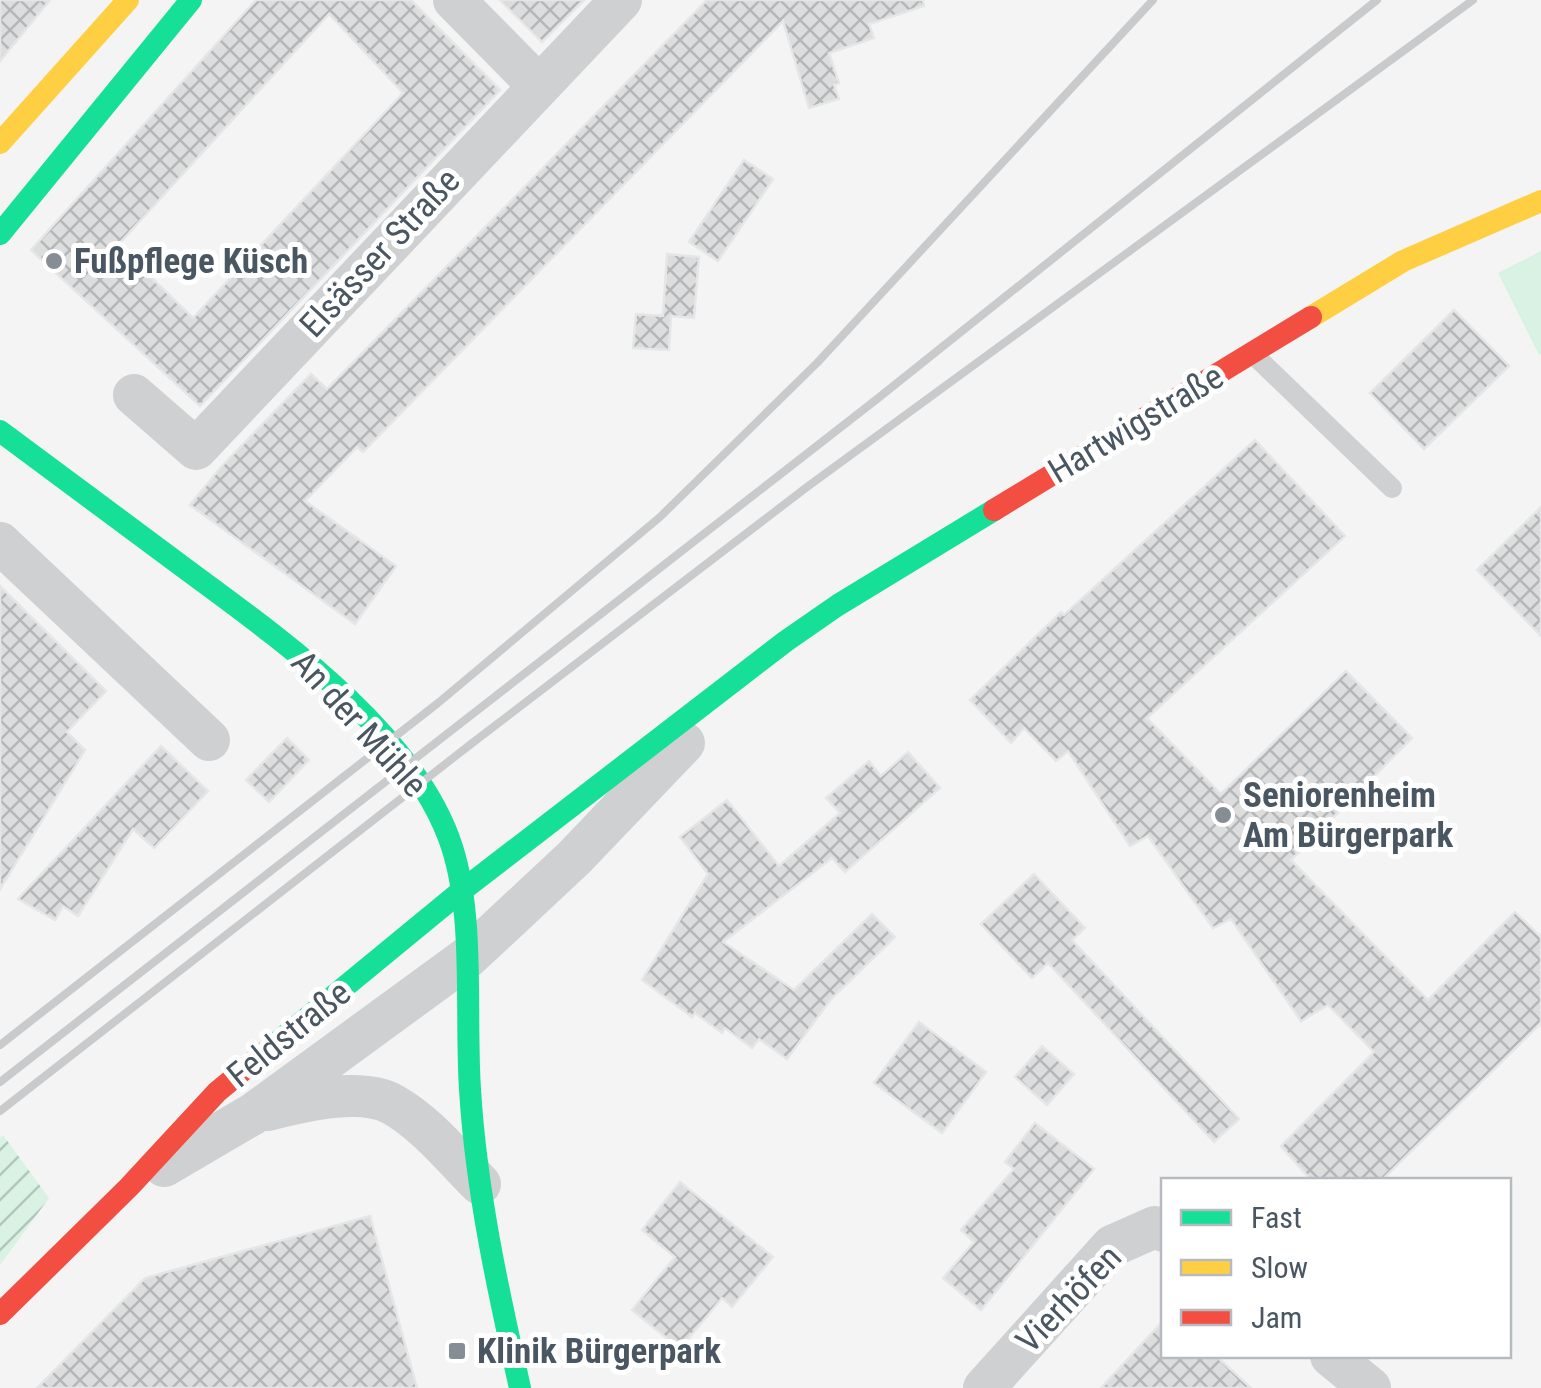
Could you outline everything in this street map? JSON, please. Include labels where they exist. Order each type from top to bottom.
[{"type":"street","points":[[0,143],[128,0]]},
{"type":"street","points":[[0,234],[191,0]]},
{"type":"street","points":[[454,0],[538,85]]},
{"type":"street","name":"Elsässer Straße","points":[[134,395],[196,449],[622,0]]},
{"type":"street","name":"Hartwigstraße","points":[[460,892],[838,605],[1403,261],[1541,200]]},
{"type":"street","name":"An der Mühle","points":[[0,431],[315,668],[396,754],[430,801],[452,845],[460,892],[468,957],[470,1090],[480,1184],[520,1388]]},
{"type":"street","name":"An der Mühle","points":[[35,485],[159,550]]},
{"type":"street","points":[[0,543],[208,740]]},
{"type":"street","name":"Hartwigstraße","points":[[468,957],[587,845],[747,674]]},
{"type":"street","name":"Feldstraße","points":[[0,1314],[129,1187],[217,1092],[460,892]]},
{"type":"street","name":"Feldstraße","points":[[129,1187],[253,1114],[468,957]]},
{"type":"street","name":"Feldstraße","points":[[253,1114],[313,1098],[340,1096],[389,1102],[420,1124],[480,1184]]},
{"type":"street","name":"Vierhöfen","points":[[984,1388],[1112,1246],[1155,1228],[1161,1230]]},
{"type":"street","points":[[1333,1358],[1370,1388]]},
{"type":"lane","points":[[1252,353],[1392,488]]},
{"type":"green space","points":[[1541,251],[1541,354],[1539,355],[1498,273]]},
{"type":"green space","points":[[3,1135],[49,1198],[0,1265],[0,1138]]},
{"type":"building","points":[[0,0],[50,0],[0,61]]},
{"type":"building","points":[[256,0],[411,0],[500,90],[200,406],[31,250]],"holes":[[[329,14],[403,93],[193,318],[118,245]]]},
{"type":"building","points":[[500,0],[584,0],[542,42]]},
{"type":"building","points":[[707,0],[923,0],[924,6],[869,24],[874,38],[829,53],[839,83],[834,85],[839,99],[809,108],[783,21],[363,452],[357,447],[305,501],[396,566],[355,624],[190,505],[220,468],[311,374],[327,389]]},
{"type":"building","points":[[744,160],[773,179],[718,261],[689,242]]},
{"type":"building","points":[[667,254],[699,257],[694,318],[671,316],[669,350],[633,348],[636,314],[663,316]]},
{"type":"building","points":[[1454,310],[1509,366],[1424,449],[1370,393]]},
{"type":"building","name":"Seniorenheim Am Bürgerpark","points":[[1255,440],[1345,536],[1147,718],[1221,794],[1346,671],[1412,738],[1291,860],[1428,1000],[1515,912],[1541,937],[1541,1023],[1384,1178],[1309,1178],[1281,1146],[1374,1052],[1328,1005],[1301,1021],[1231,919],[1213,928],[1148,836],[1130,846],[1068,751],[1056,761],[1024,728],[1011,743],[970,700],[1061,612],[1064,615]]},
{"type":"building","points":[[1541,507],[1541,636],[1477,570]]},
{"type":"building","points":[[0,586],[106,691],[67,732],[85,750],[0,889]]},
{"type":"building","points":[[287,738],[309,760],[269,802],[246,780]]},
{"type":"building","points":[[161,746],[208,791],[154,848],[133,829],[78,916],[63,906],[55,920],[18,899]]},
{"type":"building","points":[[908,752],[940,788],[845,872],[832,858],[723,942],[794,990],[872,914],[895,937],[831,999],[787,1059],[759,1039],[752,1048],[725,1028],[722,1033],[695,1013],[692,1017],[642,980],[708,874],[680,837],[727,800],[779,866],[840,813],[826,798],[869,761],[881,776]]},
{"type":"building","points":[[1034,874],[1085,928],[1072,940],[1239,1119],[1214,1142],[1048,963],[1032,978],[981,924]]},
{"type":"building","points":[[919,1022],[986,1072],[942,1133],[874,1083]]},
{"type":"building","points":[[1042,1046],[1074,1074],[1047,1105],[1015,1077]]},
{"type":"building","points":[[1035,1123],[1094,1169],[981,1310],[943,1278],[974,1242],[961,1230],[1014,1169],[1005,1162]]},
{"type":"building","points":[[680,1182],[773,1257],[732,1307],[722,1298],[680,1349],[632,1310],[675,1257],[642,1230]]},
{"type":"building","points":[[370,1216],[417,1388],[37,1388],[145,1278]]},
{"type":"building","points":[[1161,1323],[1161,1358],[1218,1358],[1251,1388],[1101,1388]]},
{"type":"railway","points":[[0,1045],[438,703],[660,517],[817,363],[1153,0]]},
{"type":"railway","points":[[0,1082],[877,399],[1377,0]]},
{"type":"railway","points":[[0,1111],[807,487],[1473,0]]},
{"type":"traffic: fast","points":[[0,234],[191,0]]},
{"type":"traffic: fast","points":[[0,431],[299,656],[375,726],[434,805],[452,847],[464,904],[470,1089],[477,1165],[520,1388]]},
{"type":"traffic: fast","points":[[274,1045],[460,892],[786,641],[994,510]]},
{"type":"traffic: slow","points":[[0,143],[128,0]]},
{"type":"traffic: slow","points":[[1311,317],[1403,261],[1541,201]]},
{"type":"traffic: jam","points":[[994,510],[1311,317]]},
{"type":"traffic: jam","points":[[0,1314],[129,1187],[217,1092],[274,1045]]},
{"type":"place","name":"Fußpflege Küsch","points":[[54,261]]},
{"type":"place","name":"Seniorenheim Am Bürgerpark","points":[[1223,815]]},
{"type":"place","name":"Klinik Bürgerpark","points":[[457,1351]]}]
